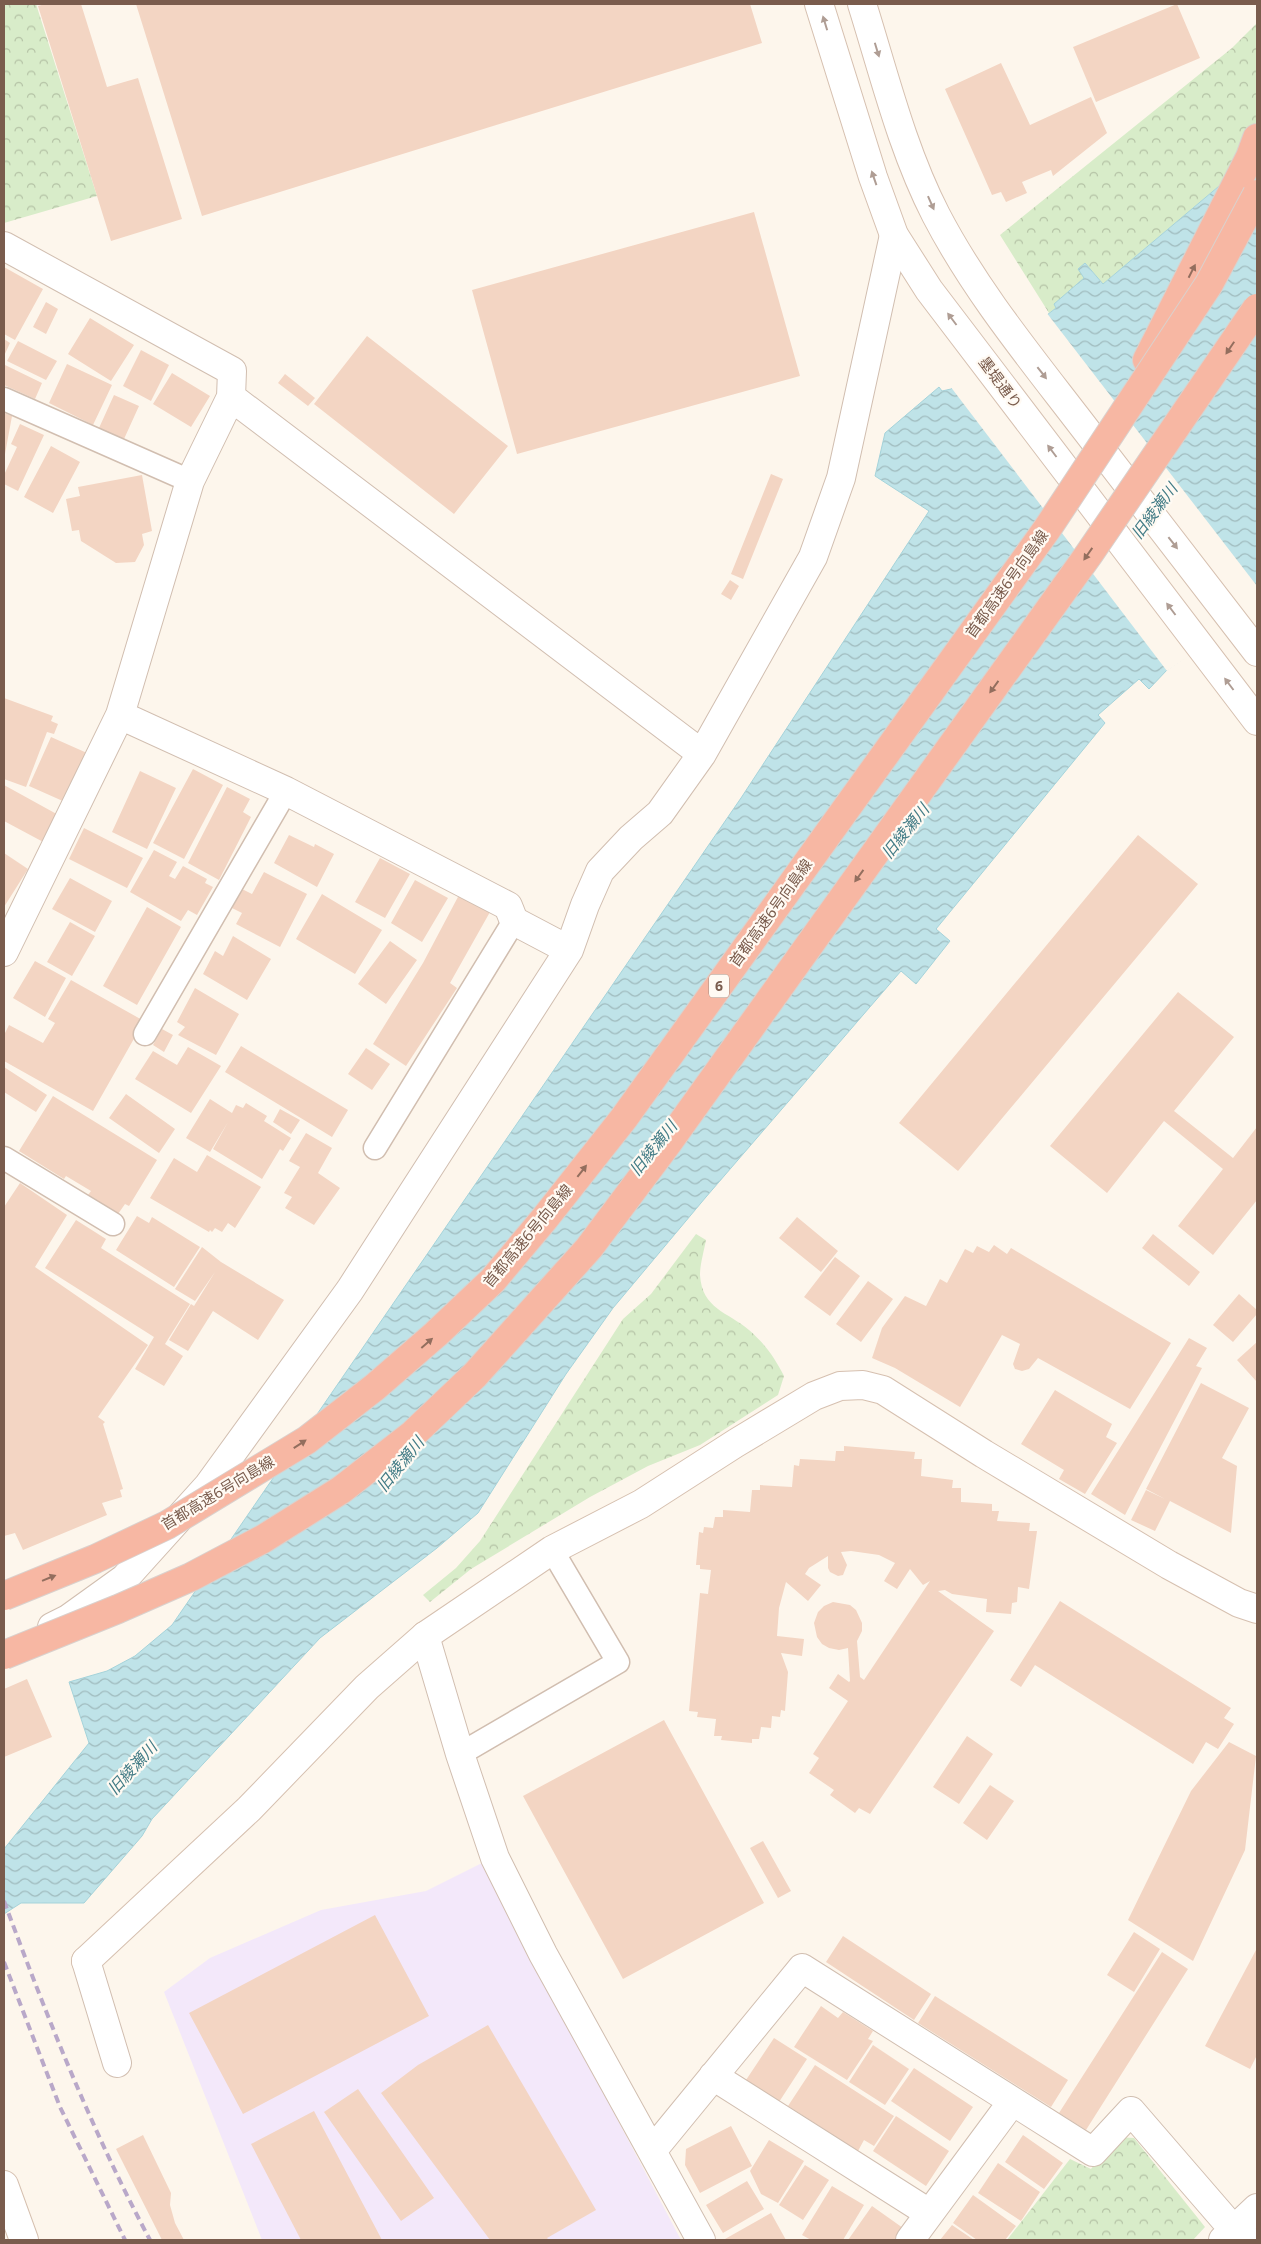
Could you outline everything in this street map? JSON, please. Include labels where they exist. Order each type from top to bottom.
[{"type":"highway","points":[[1107,439],[1241,174],[1257,138]]},
{"type":"highway","name":"首都高速6号向島線","points":[[4,1596],[95,1559],[167,1525],[307,1440],[388,1376],[493,1280],[545,1218],[629,1110],[1047,529],[1209,284],[1257,194]]},
{"type":"highway","points":[[4,1655],[191,1577],[262,1539],[341,1490],[413,1434],[475,1375],[589,1248],[667,1144],[1089,554],[1257,308]]},
{"type":"street","name":"墨堤通り","points":[[819,4],[873,177],[894,235],[929,290],[1257,721]]},
{"type":"street","points":[[862,4],[900,125],[935,214],[969,275],[1012,334],[1257,652]]},
{"type":"street","points":[[4,1648],[21,1643],[68,1619],[125,1578],[208,1486],[350,1290],[569,950],[585,905],[600,871],[631,838],[660,813],[702,754],[813,557],[841,478],[894,235]]},
{"type":"street","points":[[4,246],[232,371],[231,397],[190,481],[120,714],[4,952]]},
{"type":"street","points":[[231,397],[702,754]]},
{"type":"street","points":[[120,714],[286,791],[508,906],[514,921],[569,950]]},
{"type":"street","points":[[117,2063],[86,1961],[249,1809],[368,1687],[425,1636],[552,1550],[641,1504],[736,1442],[814,1396],[840,1386],[862,1385],[883,1390],[984,1454],[1169,1565],[1239,1603],[1257,1609]]},
{"type":"street","points":[[425,1636],[460,1754],[495,1858],[543,1954],[701,2240]]},
{"type":"street","points":[[652,2151],[802,1968],[1093,2152],[1131,2111],[1235,2237],[1257,2208]]},
{"type":"street","points":[[713,2076],[930,2213]]},
{"type":"street","points":[[910,2240],[1012,2102]]},
{"type":"street","points":[[4,2185],[24,2240]]},
{"type":"lane","points":[[4,399],[190,481]]},
{"type":"lane","points":[[145,1034],[286,791]]},
{"type":"lane","points":[[375,1148],[514,921]]},
{"type":"lane","points":[[4,1158],[113,1224]]},
{"type":"lane","points":[[460,1754],[618,1662],[552,1550]]},
{"type":"shaded area","points":[[482,1863],[681,2240],[262,2240],[164,1992],[210,1958],[321,1910],[426,1891]]},
{"type":"green space","points":[[4,4],[36,4],[97,196],[4,223]]},
{"type":"green space","points":[[1257,23],[1257,154],[1103,284],[1085,263],[1084,278],[1055,304],[1056,308],[1049,313],[1000,235],[1232,48]]},
{"type":"green space","points":[[696,1234],[706,1240],[700,1275],[706,1295],[711,1303],[749,1330],[769,1351],[784,1376],[778,1395],[700,1445],[648,1466],[590,1497],[471,1569],[430,1602],[423,1595],[456,1568],[480,1541],[623,1319],[651,1294]]},
{"type":"green space","points":[[1115,2137],[1134,2138],[1205,2227],[1193,2240],[1007,2240],[1070,2159],[1091,2169]]},
{"type":"water","name":"旧綾瀬川","points":[[1257,154],[1257,608],[1167,670],[1149,689],[1139,679],[1098,715],[1105,723],[936,929],[950,941],[916,984],[901,971],[613,1308],[566,1374],[478,1513],[437,1548],[320,1638],[152,1819],[142,1836],[84,1903],[21,1903],[4,1914],[4,1849],[89,1743],[69,1682],[107,1671],[135,1656],[172,1625],[741,798],[929,511],[875,476],[885,433],[939,387],[942,391],[951,389],[1056,308],[1054,304],[1084,278],[1078,269],[1085,263],[1103,284]]},
{"type":"pier","points":[[1046,312],[1257,586],[1257,610],[1167,671],[950,386]]},
{"type":"building","points":[[45,4],[81,4],[107,87],[138,78],[182,219],[111,241],[38,6]]},
{"type":"building","points":[[136,4],[750,4],[762,43],[202,216]]},
{"type":"building","points":[[1177,4],[1200,58],[1096,102],[1073,47]]},
{"type":"building","points":[[1001,63],[1030,125],[1091,97],[1107,133],[1053,176],[1051,170],[1022,182],[1027,193],[1006,202],[1001,192],[992,195],[945,89]]},
{"type":"building","points":[[754,212],[800,376],[517,454],[472,290]]},
{"type":"building","points":[[4,267],[43,289],[15,340],[4,334]]},
{"type":"building","points":[[46,302],[58,309],[46,334],[33,327]]},
{"type":"building","points":[[90,318],[134,345],[111,381],[68,354]]},
{"type":"building","points":[[367,336],[508,446],[454,514],[314,404]]},
{"type":"building","points":[[4,339],[10,343],[4,356]]},
{"type":"building","points":[[18,341],[57,361],[46,380],[7,361]]},
{"type":"building","points":[[141,350],[169,365],[151,401],[123,386]]},
{"type":"building","points":[[67,364],[112,385],[93,425],[49,403]]},
{"type":"building","points":[[5,365],[42,383],[35,399],[4,385]]},
{"type":"building","points":[[172,373],[210,396],[191,427],[153,404]]},
{"type":"building","points":[[285,374],[315,398],[308,406],[278,383]]},
{"type":"building","points":[[114,395],[139,406],[124,439],[99,428]]},
{"type":"building","points":[[4,413],[12,416],[5,454],[4,454]]},
{"type":"building","points":[[20,424],[44,435],[18,491],[4,484],[4,475],[17,447],[11,444]]},
{"type":"building","points":[[51,446],[80,462],[53,513],[24,497]]},
{"type":"building","points":[[771,474],[783,479],[743,579],[731,574]]},
{"type":"building","points":[[142,475],[152,531],[142,534],[144,545],[135,562],[116,563],[81,541],[79,530],[72,531],[66,499],[80,496],[78,487]]},
{"type":"building","points":[[730,580],[739,586],[731,600],[721,594]]},
{"type":"building","points":[[4,698],[53,716],[51,721],[58,724],[54,734],[47,732],[26,787],[4,779]]},
{"type":"building","points":[[51,737],[87,753],[65,802],[29,786]]},
{"type":"building","points":[[193,769],[223,785],[184,859],[153,843]]},
{"type":"building","points":[[140,771],[176,788],[147,849],[112,832]]},
{"type":"building","points":[[4,785],[62,817],[47,844],[4,821]]},
{"type":"building","points":[[227,787],[250,799],[243,812],[251,817],[219,880],[188,863]]},
{"type":"building","points":[[84,828],[143,858],[127,888],[69,859]]},
{"type":"building","points":[[289,835],[314,847],[315,844],[334,854],[317,887],[274,863]]},
{"type":"building","points":[[1138,835],[1198,884],[958,1171],[899,1123]]},
{"type":"building","points":[[154,850],[177,862],[169,876],[175,879],[183,866],[207,879],[205,883],[213,887],[197,915],[188,910],[181,921],[130,892]]},
{"type":"building","points":[[4,853],[28,869],[4,907]]},
{"type":"building","points":[[380,858],[410,874],[385,918],[355,902]]},
{"type":"building","points":[[264,872],[307,894],[280,947],[236,924],[242,913],[232,908],[242,889],[252,894]]},
{"type":"building","points":[[70,878],[112,901],[95,932],[52,909]]},
{"type":"building","points":[[415,880],[448,898],[422,942],[391,923]]},
{"type":"building","points":[[322,894],[382,930],[355,974],[296,939]]},
{"type":"building","points":[[459,895],[490,912],[450,983],[457,988],[406,1066],[373,1044],[423,963]]},
{"type":"building","points":[[147,907],[181,927],[137,1005],[103,986]]},
{"type":"building","points":[[70,922],[95,936],[72,976],[47,962]]},
{"type":"building","points":[[233,936],[271,959],[247,1000],[203,974],[215,951],[223,956]]},
{"type":"building","points":[[390,941],[417,960],[386,1004],[358,984]]},
{"type":"building","points":[[35,961],[66,978],[45,1017],[13,998]]},
{"type":"building","points":[[71,980],[144,1021],[93,1111],[4,1061],[4,1035],[9,1025],[43,1043],[55,1023],[48,1019]]},
{"type":"building","points":[[195,988],[239,1014],[216,1055],[178,1035],[185,1027],[177,1022]]},
{"type":"building","points":[[1178,992],[1234,1037],[1174,1111],[1233,1158],[1257,1127],[1257,1200],[1213,1255],[1178,1226],[1223,1169],[1164,1121],[1107,1193],[1050,1146]]},
{"type":"building","points":[[162,1029],[173,1035],[164,1052],[153,1045]]},
{"type":"building","points":[[241,1046],[348,1110],[332,1137],[225,1072]]},
{"type":"building","points":[[188,1047],[221,1066],[191,1113],[135,1079],[153,1051],[177,1065]]},
{"type":"building","points":[[366,1048],[390,1064],[372,1090],[348,1074]]},
{"type":"building","points":[[4,1067],[47,1095],[36,1112],[4,1092]]},
{"type":"building","points":[[126,1094],[175,1129],[159,1153],[109,1118]]},
{"type":"building","points":[[53,1096],[157,1160],[129,1206],[125,1204],[118,1214],[88,1195],[91,1191],[66,1176],[64,1179],[19,1151]]},
{"type":"building","points":[[210,1099],[232,1113],[236,1105],[243,1108],[246,1103],[267,1116],[264,1121],[291,1138],[283,1151],[280,1149],[262,1179],[213,1149],[228,1122],[210,1152],[186,1138]]},
{"type":"building","points":[[280,1109],[300,1120],[291,1134],[273,1122]]},
{"type":"building","points":[[306,1133],[332,1148],[318,1173],[340,1188],[314,1225],[285,1208],[292,1197],[284,1193],[300,1167],[289,1161]]},
{"type":"building","points":[[207,1155],[261,1187],[235,1228],[228,1223],[222,1232],[215,1228],[212,1232],[210,1230],[209,1232],[150,1198],[174,1158],[197,1172]]},
{"type":"building","points":[[20,1183],[67,1215],[35,1267],[148,1345],[98,1417],[105,1422],[103,1424],[123,1489],[120,1490],[122,1497],[102,1503],[107,1515],[23,1550],[15,1533],[4,1536],[4,1207]]},
{"type":"building","points":[[137,1216],[149,1223],[152,1217],[200,1247],[174,1287],[116,1250]]},
{"type":"building","points":[[797,1217],[838,1251],[821,1272],[779,1238]]},
{"type":"building","points":[[76,1220],[106,1239],[101,1248],[190,1304],[165,1344],[183,1356],[164,1386],[135,1369],[154,1337],[45,1268]]},
{"type":"building","points":[[1153,1234],[1200,1272],[1189,1286],[1142,1248]]},
{"type":"building","points":[[994,1245],[1007,1254],[1011,1248],[1171,1343],[1130,1409],[1038,1358],[1029,1369],[1022,1371],[1015,1369],[1013,1364],[1020,1344],[1002,1335],[960,1407],[895,1368],[872,1358],[882,1328],[905,1296],[926,1306],[940,1279],[947,1283],[965,1249],[973,1253],[977,1246],[989,1252]]},
{"type":"building","points":[[202,1247],[221,1262],[284,1300],[258,1340],[213,1311],[188,1351],[169,1340],[191,1304],[194,1306],[215,1272],[195,1301],[175,1289]]},
{"type":"building","points":[[835,1257],[860,1276],[830,1316],[804,1297]]},
{"type":"building","points":[[868,1281],[893,1299],[861,1342],[836,1324]]},
{"type":"building","points":[[1239,1294],[1257,1310],[1257,1314],[1233,1342],[1213,1325]]},
{"type":"building","points":[[1189,1338],[1207,1348],[1196,1366],[1202,1368],[1125,1515],[1091,1494]]},
{"type":"building","points":[[1257,1342],[1257,1382],[1237,1360]]},
{"type":"building","points":[[1201,1383],[1249,1408],[1222,1458],[1237,1466],[1231,1533],[1170,1501],[1155,1531],[1131,1520],[1146,1490],[1165,1499],[1146,1489]]},
{"type":"building","points":[[1055,1390],[1112,1424],[1106,1437],[1117,1443],[1085,1494],[1059,1479],[1064,1470],[1021,1444]]},
{"type":"building","points":[[844,1446],[915,1452],[914,1459],[922,1459],[921,1476],[953,1480],[952,1488],[961,1488],[961,1502],[992,1504],[992,1511],[999,1511],[997,1521],[1030,1523],[1029,1531],[1037,1531],[1029,1589],[1018,1587],[1017,1602],[1012,1603],[1011,1614],[986,1612],[987,1599],[952,1594],[945,1590],[938,1591],[994,1631],[870,1814],[859,1808],[855,1813],[830,1795],[834,1790],[809,1773],[819,1758],[813,1754],[848,1701],[829,1688],[838,1674],[850,1681],[848,1648],[839,1650],[822,1644],[817,1637],[814,1623],[818,1612],[824,1606],[833,1602],[850,1605],[856,1610],[862,1623],[862,1631],[857,1641],[860,1677],[864,1680],[930,1581],[923,1585],[910,1569],[897,1589],[884,1581],[895,1563],[879,1555],[851,1551],[841,1552],[847,1565],[843,1575],[838,1576],[830,1572],[828,1556],[809,1568],[805,1574],[821,1585],[808,1601],[786,1582],[779,1608],[777,1636],[804,1639],[802,1656],[781,1653],[788,1672],[785,1711],[781,1710],[780,1717],[772,1716],[771,1728],[761,1727],[759,1739],[752,1739],[752,1743],[721,1740],[722,1736],[714,1736],[716,1719],[697,1717],[698,1712],[689,1711],[700,1593],[708,1594],[711,1570],[700,1569],[700,1565],[696,1565],[699,1532],[703,1533],[704,1527],[713,1528],[715,1517],[723,1517],[723,1510],[750,1512],[752,1490],[760,1490],[760,1485],[792,1487],[794,1465],[799,1466],[800,1459],[835,1461],[836,1451],[844,1451]]},
{"type":"building","points":[[1060,1601],[1231,1708],[1224,1718],[1234,1724],[1218,1749],[1206,1742],[1193,1764],[1035,1665],[1021,1687],[1010,1680]]},
{"type":"building","points":[[27,1679],[52,1737],[4,1757],[4,1689]]},
{"type":"building","points":[[664,1720],[764,1903],[623,1979],[523,1796]]},
{"type":"building","points":[[967,1736],[993,1754],[959,1804],[933,1787]]},
{"type":"building","points":[[1229,1742],[1256,1756],[1245,1850],[1193,1961],[1128,1920],[1191,1791]]},
{"type":"building","points":[[990,1785],[1014,1801],[987,1840],[963,1823]]},
{"type":"building","points":[[763,1841],[791,1891],[778,1898],[750,1848]]},
{"type":"building","points":[[375,1915],[429,2016],[243,2114],[189,2013]]},
{"type":"building","points":[[1134,1932],[1160,1949],[1134,1992],[1107,1975]]},
{"type":"building","points":[[843,1936],[931,1994],[914,2020],[826,1962]]},
{"type":"building","points":[[1256,1950],[1257,2055],[1250,2069],[1205,2046]]},
{"type":"building","points":[[1162,1952],[1188,1969],[1086,2130],[1059,2113]]},
{"type":"building","points":[[935,1996],[1068,2080],[1051,2107],[918,2023]]},
{"type":"building","points":[[821,2006],[838,2018],[843,2012],[873,2031],[868,2039],[873,2041],[847,2080],[794,2047]]},
{"type":"building","points":[[488,2025],[596,2210],[547,2238],[549,2240],[490,2240],[381,2093],[418,2065]]},
{"type":"building","points":[[774,2038],[807,2059],[779,2102],[746,2080]]},
{"type":"building","points":[[873,2045],[909,2069],[885,2105],[849,2082]]},
{"type":"building","points":[[815,2065],[894,2116],[874,2146],[864,2140],[858,2151],[788,2106]]},
{"type":"building","points":[[914,2068],[973,2107],[950,2141],[891,2101]]},
{"type":"building","points":[[358,2089],[434,2198],[401,2221],[324,2112]]},
{"type":"building","points":[[314,2111],[382,2240],[301,2240],[251,2144]]},
{"type":"building","points":[[896,2116],[949,2151],[926,2186],[873,2151]]},
{"type":"building","points":[[731,2126],[752,2166],[700,2193],[685,2165],[686,2149]]},
{"type":"building","points":[[143,2135],[171,2193],[170,2205],[175,2223],[184,2240],[162,2240],[116,2149]]},
{"type":"building","points":[[1023,2135],[1063,2163],[1044,2189],[1005,2162]]},
{"type":"building","points":[[769,2140],[804,2161],[778,2203],[761,2194],[750,2171]]},
{"type":"building","points":[[998,2163],[1040,2192],[1021,2221],[978,2193]]},
{"type":"building","points":[[805,2165],[829,2180],[803,2220],[779,2205]]},
{"type":"building","points":[[747,2181],[764,2209],[723,2233],[706,2205]]},
{"type":"building","points":[[832,2186],[864,2205],[843,2240],[811,2240],[802,2235]]},
{"type":"building","points":[[973,2195],[1016,2226],[1005,2240],[977,2240],[953,2223]]},
{"type":"building","points":[[872,2206],[903,2228],[894,2240],[848,2240]]},
{"type":"building","points":[[771,2213],[786,2240],[725,2239]]},
{"type":"building","points":[[952,2225],[974,2240],[940,2240]]},
{"type":"railway","points":[[4,1901],[71,2073],[109,2157],[150,2240]]},
{"type":"railway","points":[[4,1962],[60,2107],[125,2240]]}]
